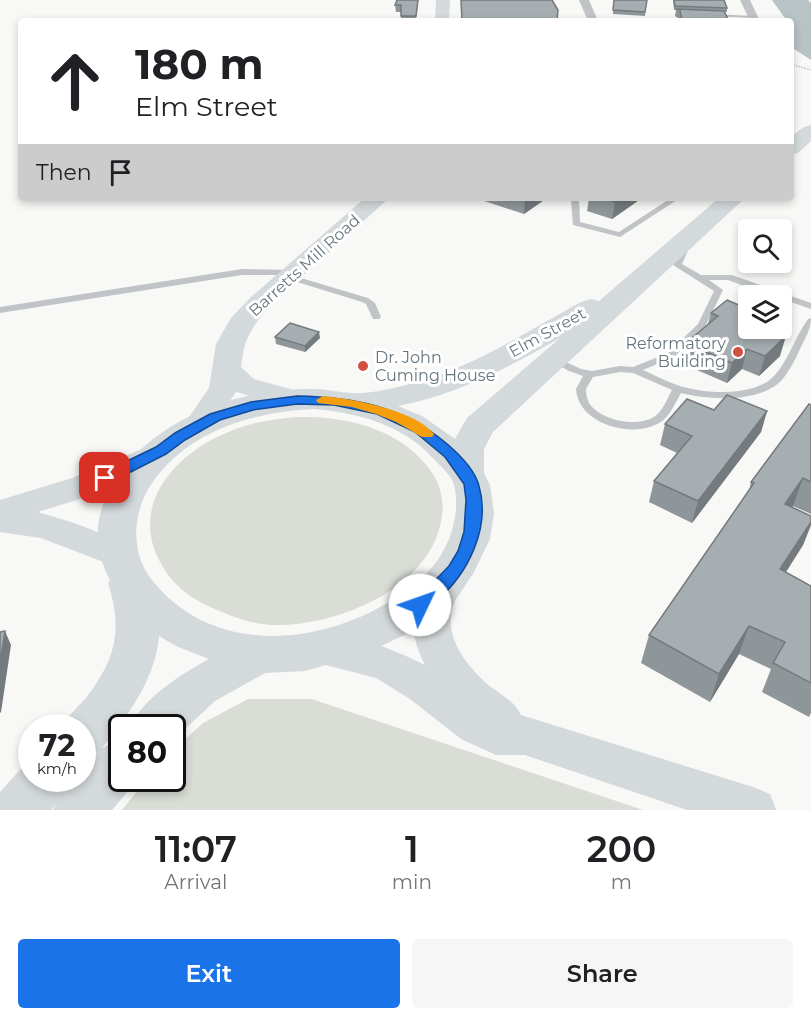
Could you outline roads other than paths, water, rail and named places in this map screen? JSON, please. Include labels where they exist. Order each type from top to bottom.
[{"type":"highway","points":[[794,145],[810,132]]},
{"type":"highway","name":"Elm Street","points":[[466,472],[466,449],[479,426],[636,282],[729,201]]},
{"type":"highway","name":"Elm Street","points":[[353,403],[427,389],[474,371],[636,282]]},
{"type":"highway","points":[[96,718],[118,687],[133,657],[138,631],[137,608],[115,542],[120,507],[127,489],[140,472],[161,451],[198,426],[215,417],[251,406],[297,400],[353,403],[381,411],[420,429],[450,454],[466,472],[472,484],[474,515],[466,551],[455,570],[438,590],[397,621],[370,634],[324,650],[290,655],[260,654],[215,643],[190,633],[166,620],[147,603],[124,567]]},
{"type":"highway","points":[[169,714],[199,687],[260,654]]},
{"type":"highway","points":[[79,810],[108,778]]},
{"type":"highway","points":[[18,810],[34,792]]},
{"type":"street","points":[[442,18],[443,0]]},
{"type":"street","points":[[584,0],[592,18]]},
{"type":"street","points":[[745,0],[754,18]]},
{"type":"street","name":"Barretts Mill Road","points":[[198,426],[224,388],[230,344],[234,334],[260,302],[375,201]]},
{"type":"street","points":[[227,370],[244,385],[297,400]]},
{"type":"street","points":[[0,512],[84,486],[161,451]]},
{"type":"street","points":[[0,520],[36,523],[53,528],[124,567]]},
{"type":"street","points":[[455,570],[435,604],[432,622],[436,646],[444,663],[482,707],[525,735],[749,809]]},
{"type":"street","points":[[324,650],[357,655],[390,666],[425,686],[476,725],[496,735],[525,735]]},
{"type":"lane","points":[[709,15],[744,18]]},
{"type":"lane","points":[[575,201],[576,223],[620,235],[671,201]]},
{"type":"lane","points":[[634,370],[671,355],[702,325],[719,290],[677,265],[693,232]]},
{"type":"lane","points":[[0,310],[242,272],[290,274],[365,300],[370,303],[376,317]]},
{"type":"lane","points":[[699,278],[729,277],[751,285]]},
{"type":"lane","points":[[792,300],[811,306]]},
{"type":"lane","points":[[553,360],[589,375],[613,369],[634,370],[678,389],[700,394],[729,394],[758,390],[775,381],[791,358],[811,321]]},
{"type":"lane","points":[[589,375],[580,389],[583,402],[604,419],[619,424],[636,425],[656,422],[667,411],[678,389]]},
{"type":"place","name":"Reformatory Building","points":[[738,352]]},
{"type":"place","name":"Dr. John Cuming House","points":[[363,366]]}]
